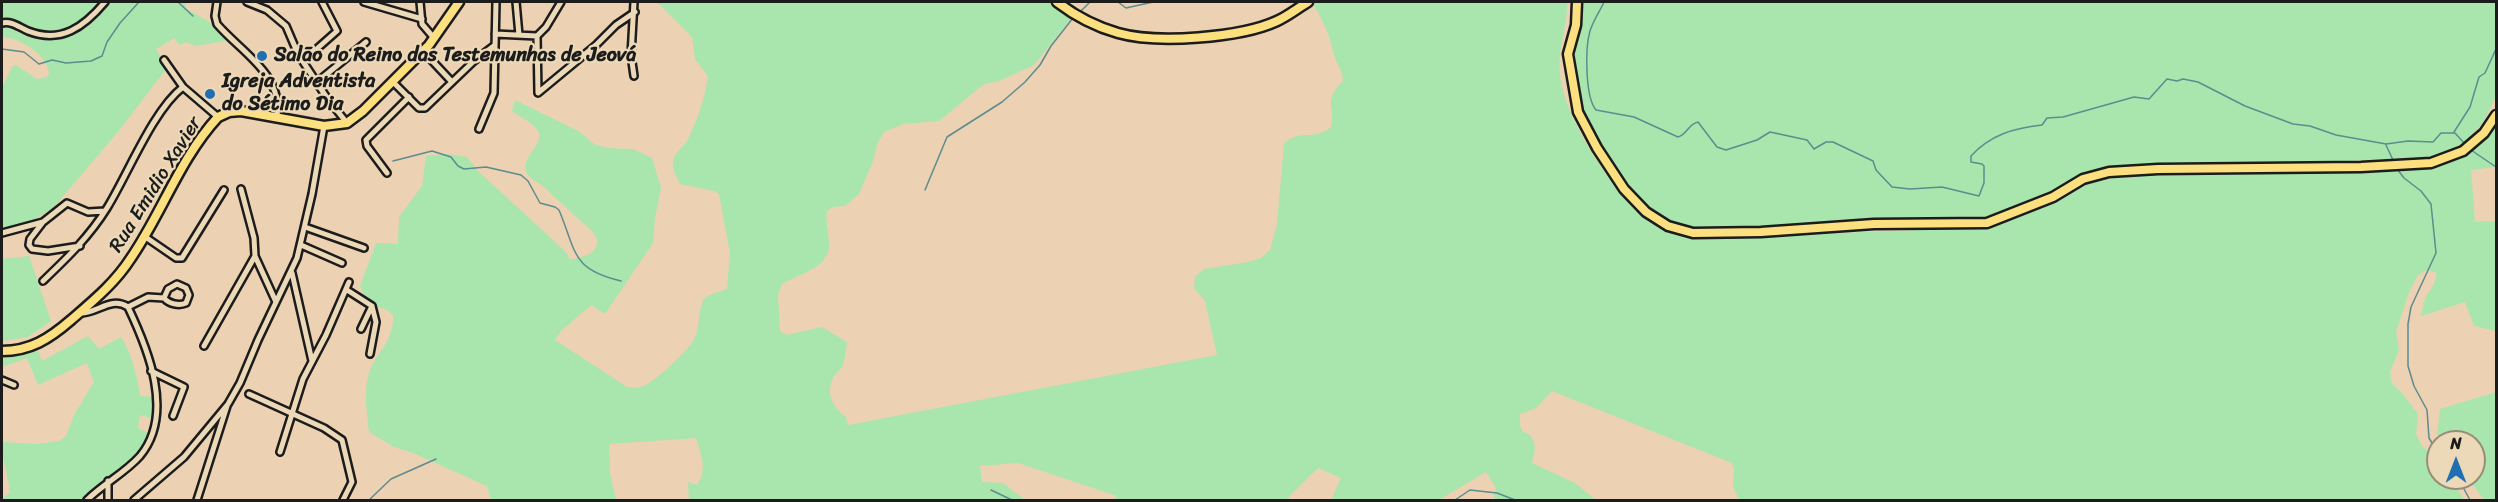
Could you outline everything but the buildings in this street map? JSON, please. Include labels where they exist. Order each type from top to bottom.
[{"type":"main road","points":[[347,123],[363,111],[423,51],[459,2]]},
{"type":"main road","points":[[1057,2],[1086,20],[1119,34],[1160,38],[1201,37],[1241,32],[1277,21],[1308,2]]},
{"type":"main road","points":[[1577,2],[1576,25],[1568,54],[1578,112],[1597,148],[1624,189],[1646,212],[1668,226],[1693,233],[1761,232],[1874,224],[1987,223],[2053,197],[2083,179],[2109,172],[2361,167],[2431,163],[2463,151],[2484,133],[2496,115]]},
{"type":"main road","name":"Rua Emidio Xavier","points":[[2,351],[34,347],[81,313],[115,281],[144,236],[177,177],[218,117],[234,111],[277,116],[324,126],[347,123]]},
{"type":"street","points":[[2,23],[9,22],[35,34],[56,37],[82,23],[105,2]]},
{"type":"street","points":[[217,2],[215,16],[217,24],[254,58],[276,91],[277,116]]},
{"type":"street","points":[[247,2],[267,10],[286,26],[303,61],[347,123]]},
{"type":"street","points":[[303,61],[338,29],[322,2]]},
{"type":"street","points":[[364,2],[377,3],[422,19]]},
{"type":"street","points":[[420,2],[423,27],[434,38]]},
{"type":"street","points":[[479,129],[494,93],[496,2]]},
{"type":"street","points":[[516,2],[519,35]]},
{"type":"street","points":[[561,2],[546,27],[537,36],[538,93],[596,45],[616,25],[635,12]]},
{"type":"street","points":[[634,2],[631,55],[634,76]]},
{"type":"street","points":[[495,34],[537,36]]},
{"type":"street","points":[[317,82],[366,42]]},
{"type":"street","points":[[392,81],[419,108],[425,108],[495,45]]},
{"type":"street","points":[[423,51],[452,82]]},
{"type":"street","points":[[164,60],[183,87],[218,117]]},
{"type":"street","points":[[43,281],[80,246],[105,210],[162,108],[183,87]]},
{"type":"street","points":[[387,173],[366,141],[409,98]]},
{"type":"street","points":[[134,501],[184,457],[228,404],[240,383],[276,302],[292,273],[305,227],[324,126]]},
{"type":"street","points":[[241,189],[254,238],[255,256],[276,302]]},
{"type":"street","points":[[144,236],[176,258],[182,258],[224,190]]},
{"type":"street","points":[[80,246],[48,250],[32,249],[29,245],[30,239],[43,222],[67,203],[88,212],[105,210]]},
{"type":"street","points":[[2,233],[43,222]]},
{"type":"street","points":[[305,227],[364,248]]},
{"type":"street","points":[[301,245],[342,263]]},
{"type":"street","points":[[204,346],[255,256]]},
{"type":"street","points":[[292,273],[312,361]]},
{"type":"street","points":[[280,452],[303,379],[350,282]]},
{"type":"street","points":[[128,307],[148,297],[164,298],[179,305],[186,303],[189,295],[186,288],[177,284],[168,289],[164,298]]},
{"type":"street","points":[[347,290],[372,306],[376,322],[370,354]]},
{"type":"street","points":[[81,313],[91,312],[111,303],[121,303],[128,307],[147,352],[156,411],[150,439],[134,462],[108,481],[87,501]]},
{"type":"street","points":[[361,329],[372,306]]},
{"type":"street","points":[[151,371],[184,387],[173,416]]},
{"type":"street","points":[[2,380],[14,385]]},
{"type":"street","points":[[249,394],[324,428],[343,442],[352,483],[343,501]]},
{"type":"street","points":[[197,501],[228,404]]},
{"type":"street","points":[[108,481],[108,501]]},
{"type":"green space","points":[[2,2],[189,2],[185,4],[185,8],[211,23],[230,40],[196,46],[186,42],[180,45],[174,38],[156,49],[167,68],[117,133],[53,208],[22,227],[2,230],[2,88],[12,67],[16,65],[37,79],[47,77],[49,74],[44,60],[32,48],[16,40],[2,37]]},
{"type":"green space","points":[[657,2],[1054,2],[1073,16],[1034,65],[999,81],[984,84],[939,121],[903,124],[884,132],[859,194],[845,206],[833,207],[827,211],[829,243],[825,258],[813,269],[782,284],[778,295],[780,331],[787,335],[822,327],[847,342],[843,365],[831,382],[830,394],[837,409],[846,417],[848,425],[1217,355],[1205,301],[1194,288],[1195,277],[1204,269],[1261,258],[1270,250],[1277,224],[1284,144],[1295,137],[1318,134],[1331,127],[1331,99],[1343,81],[1343,77],[1326,28],[1312,3],[1314,2],[1567,2],[1559,65],[1560,75],[1571,113],[1581,134],[1607,175],[1637,209],[1661,227],[1694,238],[1975,228],[1997,224],[2083,185],[2127,175],[2431,166],[2464,153],[2496,115],[2496,167],[2471,170],[2475,222],[2496,221],[2496,331],[2474,326],[2465,302],[2421,316],[2425,298],[2434,284],[2437,273],[2427,270],[2418,275],[2409,292],[2396,332],[2399,350],[2390,372],[2392,384],[2418,414],[2416,434],[2426,450],[2426,490],[2458,490],[2464,500],[1739,500],[1733,486],[1732,463],[1552,391],[1536,408],[1520,414],[1522,431],[1531,437],[1534,444],[1532,463],[1575,483],[1596,500],[1495,500],[1496,488],[1486,472],[1439,500],[1331,500],[1341,478],[1318,468],[1286,500],[1114,500],[1117,496],[1018,463],[980,466],[982,482],[1003,483],[1025,500],[689,500],[688,482],[697,485],[703,468],[696,438],[609,444],[610,473],[616,500],[491,500],[487,486],[413,453],[394,447],[369,432],[366,401],[368,377],[389,338],[393,315],[387,310],[367,303],[360,286],[376,243],[398,244],[399,217],[422,186],[426,156],[447,154],[467,157],[479,172],[566,252],[570,260],[589,254],[597,245],[597,239],[592,231],[529,176],[526,163],[537,145],[539,133],[533,125],[512,111],[515,100],[580,132],[594,144],[607,148],[633,149],[652,158],[661,188],[653,243],[605,314],[591,305],[560,332],[555,340],[627,387],[636,388],[654,379],[692,343],[698,329],[701,305],[710,295],[727,289],[730,253],[719,194],[680,184],[674,171],[674,158],[686,142],[695,124],[708,76],[695,59],[692,37]]},
{"type":"green space","points":[[1576,2],[2496,2],[2496,96],[2483,123],[2469,139],[2451,151],[2431,158],[2178,167],[2087,175],[1994,216],[1974,221],[1695,230],[1667,221],[1649,209],[1619,175],[1593,138],[1569,81]]},
{"type":"green space","points":[[29,256],[51,321],[28,337],[2,341],[2,259]]},
{"type":"green space","points":[[88,336],[99,349],[121,337],[134,365],[140,396],[155,397],[154,419],[140,415],[138,428],[150,434],[147,441],[134,458],[82,500],[2,500],[10,492],[2,442],[36,444],[59,441],[66,436],[74,415],[94,382],[87,363],[38,385],[27,358],[2,367],[2,352],[36,346],[42,361]]},
{"type":"green space","points":[[2496,392],[2496,500],[2484,500],[2477,490],[2486,490],[2486,430],[2437,430],[2440,409]]},
{"type":"waterway","points":[[2,49],[24,52],[39,64],[52,60],[66,63],[91,61],[102,56],[107,42],[120,23],[139,2]]},
{"type":"waterway","points":[[178,2],[193,16]]},
{"type":"waterway","points":[[1081,11],[1090,2]]},
{"type":"waterway","points":[[1118,2],[1126,8],[1153,2]]},
{"type":"waterway","points":[[1604,2],[1591,27],[1587,49],[1588,84],[1592,104],[1596,110],[1634,117],[1678,137],[1698,122],[1717,147],[1726,150],[1757,140],[1770,132],[1807,140],[1814,149],[1826,142],[1833,142],[1873,161],[1876,170],[1892,187],[1910,189],[1942,187],[1979,196],[1984,183],[1984,166],[1971,162],[1971,156],[1994,138],[2022,128],[2042,125],[2047,118],[2063,117],[2134,97],[2149,99],[2167,79],[2198,82],[2245,106],[2293,124],[2310,126],[2336,135],[2386,144],[2408,141],[2433,142],[2441,133],[2454,133]]},
{"type":"waterway","points":[[925,190],[947,137],[1002,102],[1025,82],[1073,18]]},
{"type":"waterway","points":[[2454,132],[2470,107],[2479,77],[2485,73],[2496,49]]},
{"type":"waterway","points":[[2455,133],[2464,143]]},
{"type":"waterway","points":[[2386,145],[2393,160]]},
{"type":"waterway","points":[[2471,150],[2496,167]]},
{"type":"waterway","points":[[393,161],[432,151],[451,157],[458,166],[464,169],[486,167],[521,175],[528,181],[540,203],[559,210],[573,248],[584,265],[593,271],[621,281]]},
{"type":"waterway","points":[[2397,169],[2404,178],[2421,191],[2431,204],[2436,253],[2411,307],[2408,324],[2408,366],[2414,386],[2427,410],[2428,430]]},
{"type":"waterway","points":[[369,500],[391,479],[436,459]]},
{"type":"waterway","points":[[991,490],[1012,500]]},
{"type":"waterway","points":[[1455,500],[1470,490],[1497,493],[1515,500]]},
{"type":"waterway","points":[[2465,490],[2470,500]]},
{"type":"place","name":"Salão do Reino das Testemunhas de Jeová","points":[[262,56]]},
{"type":"place","name":"Igreja Adventista do Sétimo Dia","points":[[210,94]]}]
